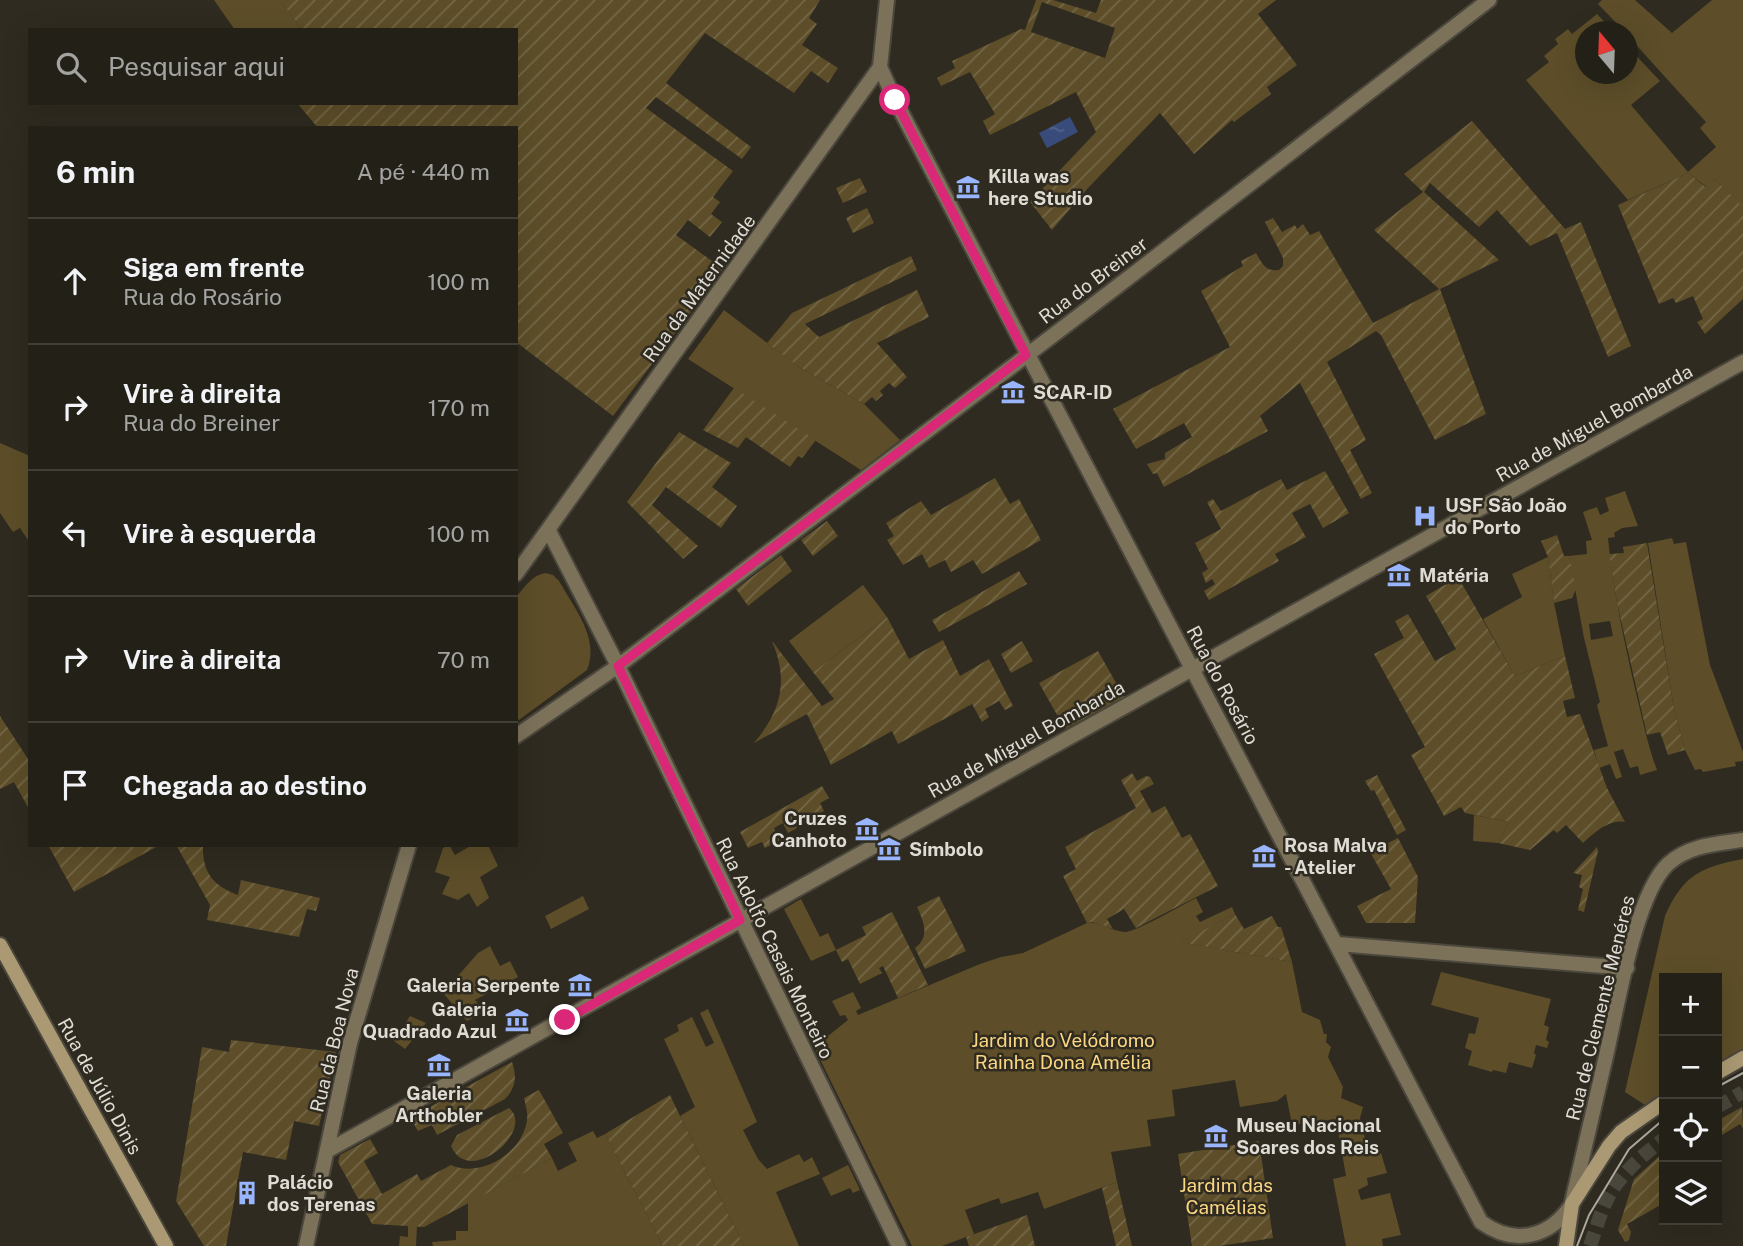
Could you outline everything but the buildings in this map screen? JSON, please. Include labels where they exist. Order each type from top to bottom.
[{"type":"main road","name":"Rua de Júlio Dinis","points":[[0,945],[166,1246]]},
{"type":"main road","points":[[1722,1070],[1743,1058]]},
{"type":"main road","points":[[1572,1204],[1621,1132],[1659,1105]]},
{"type":"main road","name":"Rua de Clemente Menéres","points":[[1566,1246],[1572,1204]]},
{"type":"street","points":[[880,67],[887,0]]},
{"type":"street","name":"Rua do Breiner","points":[[518,735],[618,666],[1489,0]]},
{"type":"street","name":"Rua do Rosário","points":[[880,67],[1026,355],[1338,944],[1481,1222],[1497,1235],[1510,1239],[1535,1238],[1549,1232],[1572,1204]]},
{"type":"street","name":"Rua da Maternidade","points":[[518,571],[880,67]]},
{"type":"street","name":"Rua de Miguel Bombarda","points":[[327,1151],[1743,362]]},
{"type":"street","name":"Rua Adolfo Casais Monteiro","points":[[549,531],[618,666],[899,1246]]},
{"type":"street","name":"Rua de Clemente Menéres","points":[[1572,1204],[1627,968],[1651,886],[1680,854],[1697,848],[1743,840]]},
{"type":"street","name":"Rua da Boa Nova","points":[[306,1246],[350,1043],[408,847]]},
{"type":"street","points":[[1338,944],[1627,968]]},
{"type":"green space","points":[[214,0],[280,0],[301,28],[234,28]]},
{"type":"green space","points":[[280,0],[820,0],[809,18],[817,24],[802,45],[838,68],[828,83],[811,71],[794,93],[705,33],[666,83],[751,147],[742,159],[656,97],[646,108],[733,171],[713,197],[720,202],[711,214],[722,222],[710,237],[688,220],[676,235],[723,269],[613,416],[518,344],[518,126],[316,126],[299,105],[518,105],[518,28],[301,28]]},
{"type":"green space","points":[[1036,0],[1053,0],[1096,13],[1101,0],[1276,0],[1258,14],[1297,65],[1267,87],[1271,94],[1234,122],[1232,120],[1194,154],[1160,113],[1052,230],[1030,202],[1096,132],[1076,92],[990,135],[983,121],[995,114],[970,72],[941,86],[937,78],[955,68],[952,61],[1021,29],[1025,30]],"holes":[[[1042,2],[1115,28],[1105,58],[1031,32]]]},
{"type":"green space","points":[[1602,0],[1635,0],[1672,33],[1712,0],[1743,0],[1743,208],[1715,179],[1707,187],[1688,173],[1628,200],[1526,80],[1549,62],[1544,56],[1558,44],[1555,39],[1568,29],[1572,34],[1575,32],[1575,84],[1638,84],[1638,58],[1660,81],[1631,105],[1688,172],[1716,147],[1700,128],[1706,122],[1638,47],[1638,21],[1614,21],[1598,4]]},
{"type":"green space","points":[[1597,14],[1604,21],[1588,21]]},
{"type":"green space","points":[[1472,121],[1565,229],[1581,222],[1631,346],[1608,357],[1557,233],[1530,246],[1497,210],[1479,227],[1430,183],[1424,192],[1499,260],[1440,289],[1486,414],[1435,440],[1381,335],[1376,331],[1327,362],[1366,440],[1350,450],[1372,493],[1361,499],[1300,383],[1260,416],[1268,431],[1164,487],[1157,473],[1153,474],[1147,464],[1165,459],[1165,453],[1192,437],[1184,423],[1136,449],[1113,409],[1230,347],[1201,291],[1243,266],[1241,261],[1256,253],[1267,268],[1279,270],[1283,266],[1283,258],[1265,222],[1273,218],[1282,232],[1295,225],[1297,229],[1303,224],[1310,235],[1319,231],[1373,323],[1439,289],[1374,230],[1423,192],[1404,174]]},
{"type":"green space","points":[[1688,173],[1706,187],[1715,179],[1743,207],[1743,299],[1705,334],[1697,322],[1703,319],[1693,296],[1676,303],[1673,298],[1659,304],[1618,205]]},
{"type":"green space","points":[[860,178],[867,192],[843,203],[836,188]]},
{"type":"green space","points":[[867,208],[874,223],[853,233],[846,218]]},
{"type":"green space","points":[[911,256],[917,270],[805,324],[819,337],[917,290],[929,317],[877,343],[907,377],[895,388],[889,383],[880,391],[883,395],[876,401],[872,397],[864,404],[799,367],[767,343],[792,313]]},
{"type":"green space","points":[[724,310],[799,367],[864,404],[900,440],[861,470],[688,359]]},
{"type":"green space","points":[[734,388],[816,440],[802,458],[798,456],[790,467],[746,437],[738,448],[703,430]]},
{"type":"green space","points":[[679,432],[731,463],[712,487],[737,506],[721,528],[666,487],[652,505],[698,546],[683,559],[627,502]]},
{"type":"green space","points":[[0,443],[28,455],[28,540],[20,528],[13,532],[0,513]]},
{"type":"green space","points":[[1325,471],[1349,513],[1323,528],[1310,504],[1292,513],[1306,537],[1275,554],[1279,561],[1209,600],[1204,591],[1215,584],[1212,579],[1206,583],[1202,573],[1208,569],[1195,543],[1221,529],[1207,502],[1213,499],[1221,511],[1281,479],[1287,490]]},
{"type":"green space","points":[[995,478],[1010,504],[1019,499],[1041,540],[982,574],[973,560],[951,572],[945,560],[929,568],[922,554],[903,565],[887,540],[894,536],[886,523],[921,501],[931,515]]},
{"type":"green space","points":[[1625,491],[1638,526],[1622,528],[1614,533],[1615,537],[1608,538],[1624,638],[1657,770],[1640,775],[1638,766],[1630,768],[1623,749],[1614,752],[1622,777],[1616,779],[1610,764],[1599,768],[1594,750],[1608,746],[1597,705],[1600,702],[1584,638],[1569,556],[1587,554],[1586,541],[1592,540],[1583,512],[1597,507],[1600,515],[1609,511],[1605,498]],"holes":[[[1610,621],[1613,636],[1591,640],[1589,624]]]},
{"type":"green space","points":[[827,521],[838,536],[813,556],[801,540]]},
{"type":"green space","points":[[1557,535],[1564,556],[1569,556],[1576,589],[1572,598],[1554,603],[1548,557],[1541,541]]},
{"type":"green space","points":[[1672,538],[1674,544],[1686,542],[1710,665],[1743,752],[1743,761],[1735,762],[1736,766],[1703,772],[1701,769],[1695,770],[1685,750],[1674,709],[1648,543]]},
{"type":"green space","points":[[1647,543],[1674,709],[1685,750],[1668,755],[1660,732],[1647,735],[1617,603],[1609,554],[1624,553],[1623,547]]},
{"type":"green space","points":[[781,555],[792,571],[748,606],[736,589]]},
{"type":"green space","points":[[1548,557],[1565,656],[1515,676],[1483,619],[1522,597],[1512,574]]},
{"type":"green space","points":[[1019,571],[1027,584],[939,632],[932,620]]},
{"type":"green space","points":[[540,574],[553,575],[559,581],[584,624],[590,658],[587,670],[518,721],[518,595]]},
{"type":"green space","points":[[1458,577],[1515,676],[1565,656],[1575,698],[1563,701],[1567,717],[1580,714],[1607,788],[1625,822],[1608,825],[1583,843],[1566,825],[1557,833],[1554,830],[1530,850],[1498,843],[1509,822],[1465,813],[1461,807],[1444,816],[1411,755],[1425,747],[1374,654],[1404,638],[1395,621],[1408,614],[1435,661],[1456,649],[1426,596]]},
{"type":"green space","points":[[863,585],[887,617],[813,672],[789,641]]},
{"type":"green space","points":[[887,617],[909,659],[943,640],[960,676],[989,659],[1013,706],[1005,710],[999,701],[985,709],[989,717],[982,722],[972,704],[898,744],[892,731],[831,765],[807,714],[754,743],[771,719],[780,695],[780,669],[772,641],[822,706],[834,699],[813,672]]},
{"type":"green space","points":[[1022,641],[1033,661],[1011,673],[1001,654]]},
{"type":"green space","points":[[1098,651],[1124,697],[1065,729],[1039,683]]},
{"type":"green space","points":[[0,716],[28,759],[28,807],[14,782],[0,789]]},
{"type":"green space","points":[[1132,773],[1137,781],[1146,776],[1150,777],[1154,784],[1140,791],[1152,813],[1165,806],[1182,838],[1190,834],[1218,886],[1136,928],[1124,909],[1107,919],[1113,929],[1087,923],[1063,876],[1076,869],[1065,847],[1136,808],[1121,780]]},
{"type":"green space","points":[[1377,775],[1406,830],[1397,835],[1374,790],[1371,791],[1365,781]]},
{"type":"green space","points":[[822,786],[829,798],[820,803],[824,811],[805,821],[801,814],[793,819],[797,828],[788,833],[783,823],[774,828],[780,840],[765,848],[762,842],[748,848],[740,832]]},
{"type":"green space","points":[[1474,815],[1509,822],[1498,843],[1473,841]]},
{"type":"green space","points":[[1398,838],[1418,877],[1415,923],[1366,923],[1357,906],[1391,889],[1370,852]]},
{"type":"green space","points":[[49,847],[156,847],[74,892]]},
{"type":"green space","points":[[177,847],[203,847],[205,863],[211,877],[222,887],[238,895],[241,880],[320,898],[316,911],[307,909],[299,937],[207,920],[210,905]]},
{"type":"green space","points":[[450,847],[455,855],[469,847],[489,847],[498,866],[480,877],[489,898],[477,907],[469,893],[458,900],[442,894],[450,877],[435,872],[443,848]]},
{"type":"green space","points":[[1597,847],[1584,912],[1578,910],[1583,889],[1579,887],[1582,875],[1573,873]]},
{"type":"green space","points":[[1743,859],[1743,1050],[1722,1061],[1722,973],[1659,973],[1659,1097],[1645,1105],[1625,1092],[1665,916],[1687,882],[1695,875]]},
{"type":"green space","points":[[583,896],[589,909],[551,929],[545,916]]},
{"type":"green space","points":[[939,896],[966,951],[925,969],[915,948],[924,934],[917,907]]},
{"type":"green space","name":"Jardim do Velódromo Rainha Dona Amélia","points":[[1196,898],[1203,912],[1196,916],[1200,922],[1232,907],[1235,914],[1181,942],[1292,962],[1302,1012],[1320,1020],[1324,1034],[1327,1034],[1326,1042],[1331,1047],[1328,1057],[1343,1087],[1341,1098],[1363,1107],[1360,1118],[1367,1146],[1373,1145],[1375,1154],[1381,1153],[1387,1173],[1367,1178],[1368,1185],[1358,1190],[1361,1200],[1390,1193],[1401,1235],[1382,1239],[1383,1246],[1346,1246],[1333,1179],[1346,1176],[1336,1119],[1292,1125],[1286,1094],[1277,1101],[1240,1107],[1235,1080],[1172,1090],[1175,1116],[1147,1120],[1151,1146],[1111,1152],[1117,1182],[1044,1209],[1038,1192],[1001,1204],[999,1198],[965,1210],[974,1234],[942,1246],[912,1246],[816,1051],[828,1036],[848,1020],[845,1015],[840,1016],[832,1001],[853,992],[861,1008],[856,1011],[858,1015],[980,964],[1023,953],[1087,923],[1131,931]]},
{"type":"green space","points":[[801,899],[820,937],[828,933],[836,950],[811,961],[784,909]]},
{"type":"green space","points":[[892,912],[928,985],[898,998],[883,966],[879,968],[882,973],[860,984],[848,959],[842,962],[836,950],[866,935],[862,927]]},
{"type":"green space","points":[[1235,914],[1244,929],[1272,916],[1278,927],[1281,927],[1292,962],[1180,942]]},
{"type":"green space","points":[[490,946],[500,966],[510,961],[518,977],[475,1000],[485,1012],[467,1021],[443,993],[478,953]]},
{"type":"green space","points":[[1441,972],[1551,999],[1544,1025],[1549,1027],[1546,1040],[1549,1042],[1547,1048],[1536,1045],[1532,1068],[1509,1062],[1506,1073],[1468,1065],[1472,1051],[1465,1048],[1469,1033],[1475,1034],[1479,1018],[1431,1005]]},
{"type":"green space","points":[[708,1009],[757,1122],[743,1130],[758,1159],[767,1169],[799,1154],[804,1162],[812,1157],[820,1174],[776,1192],[799,1246],[744,1246],[680,1116],[695,1107],[664,1039],[679,1031],[677,1025],[692,1017],[706,1047],[714,1043],[700,1013]]},
{"type":"green space","points":[[410,1016],[426,1023],[405,1049],[394,1041]]},
{"type":"green space","points":[[231,1040],[336,1052],[319,1126],[294,1121],[286,1160],[243,1152],[226,1246],[204,1246],[176,1201],[202,1047],[229,1052]]},
{"type":"green space","points":[[512,1062],[514,1082],[505,1099],[437,1135],[432,1125],[418,1131],[410,1118]]},
{"type":"green space","points":[[539,1090],[563,1133],[544,1144],[552,1158],[424,1227],[372,1224],[338,1162],[340,1155],[370,1139],[378,1153],[364,1161],[382,1194],[417,1174],[421,1181],[451,1165],[462,1168],[485,1166],[507,1154],[515,1146],[527,1122],[524,1098]]},
{"type":"green space","points":[[670,1095],[744,1246],[663,1246],[605,1134]]},
{"type":"green space","points":[[1742,1107],[1743,1128],[1740,1124],[1722,1135],[1722,1118]]},
{"type":"green space","points":[[509,1108],[515,1118],[514,1129],[497,1151],[471,1161],[460,1157],[451,1146],[457,1135]]},
{"type":"green space","points":[[593,1131],[597,1138],[605,1134],[663,1246],[433,1246],[432,1242],[456,1240],[456,1231],[468,1231],[468,1203],[552,1158],[558,1171],[577,1161],[568,1143]]},
{"type":"green space","name":"Jardim das Camélias","points":[[1259,1141],[1273,1238],[1219,1246],[1192,1246],[1178,1154]]},
{"type":"green space","points":[[1659,1156],[1659,1206],[1627,1224],[1631,1232],[1629,1240],[1625,1242],[1618,1230],[1634,1179]]},
{"type":"green space","points":[[848,1165],[860,1190],[853,1193],[850,1188],[831,1196],[822,1178]]},
{"type":"green space","points":[[1117,1182],[1132,1246],[1116,1246],[1102,1188]]},
{"type":"green space","points":[[1027,1215],[1035,1246],[969,1246],[966,1237]]},
{"type":"green space","points":[[408,1226],[417,1226],[416,1246],[399,1246],[400,1236],[408,1237]]},
{"type":"water","points":[[1070,117],[1078,132],[1047,148],[1039,133]]},
{"type":"tunnel","points":[[1722,1104],[1743,1092]]},
{"type":"tunnel","points":[[1590,1246],[1603,1209],[1622,1176],[1659,1143]]},
{"type":"tram line","points":[[1722,1084],[1743,1073]]},
{"type":"tram line","points":[[1577,1246],[1589,1215],[1629,1149],[1659,1123]]},
{"type":"place","name":"Killa was here Studio","points":[[968,187]]},
{"type":"place","name":"SCAR-ID","points":[[1013,392]]},
{"type":"place","name":"USF São João do Porto","points":[[1425,516]]},
{"type":"place","name":"Matéria","points":[[1399,575]]},
{"type":"place","name":"Cruzes Canhoto","points":[[867,829]]},
{"type":"place","name":"Símbolo","points":[[889,849]]},
{"type":"place","name":"Rosa Malva - Atelier","points":[[1264,856]]},
{"type":"place","name":"Galeria Serpente","points":[[580,985]]},
{"type":"place","name":"Galeria Quadrado Azul","points":[[517,1020]]},
{"type":"place","name":"Galeria Arthobler","points":[[439,1065]]},
{"type":"place","name":"Museu Nacional Soares dos Reis","points":[[1216,1136]]},
{"type":"place","name":"Palácio dos Terenas","points":[[247,1193]]},
{"type":"route","points":[[565,1020],[740,920],[618,666],[1026,355],[895,100]]}]
